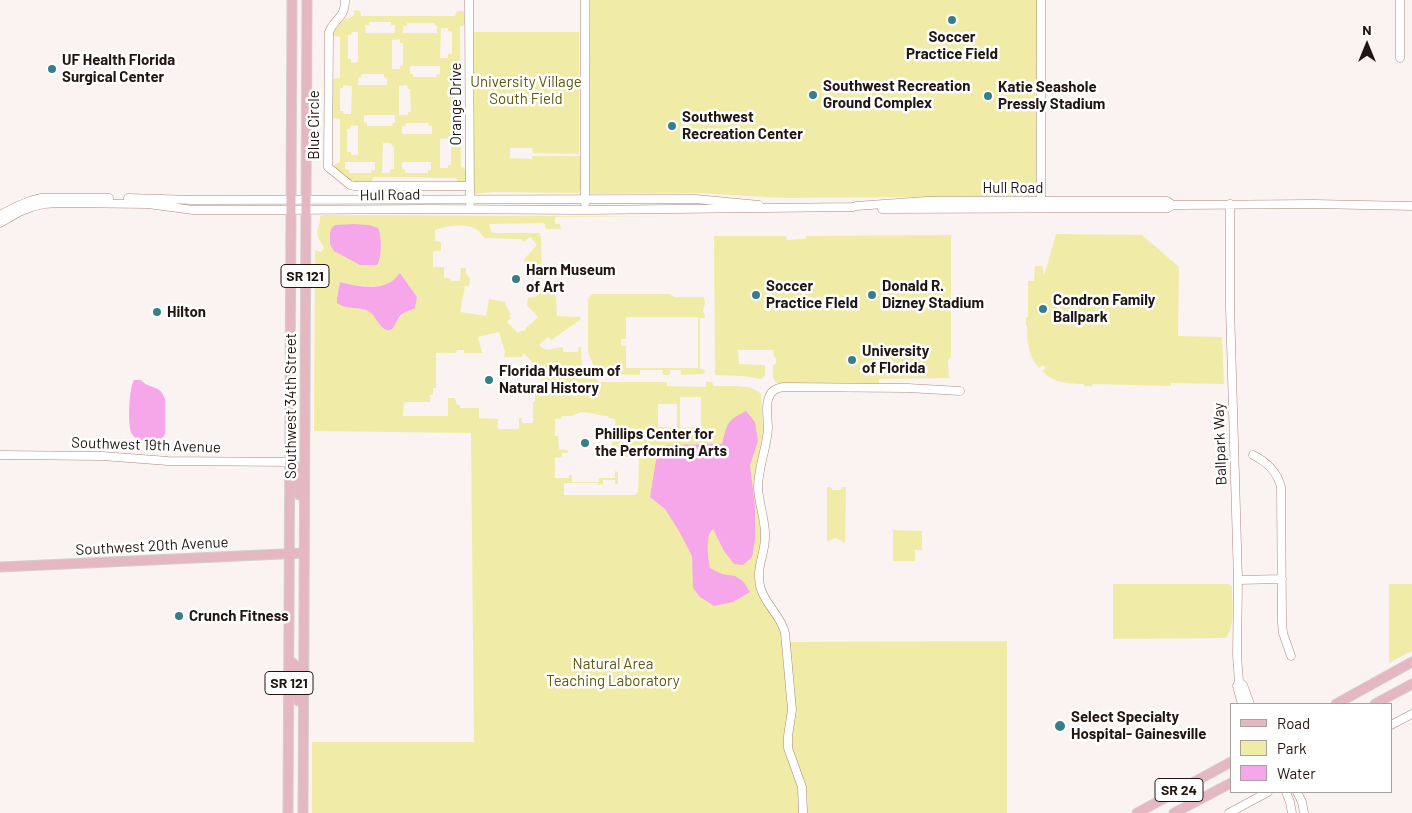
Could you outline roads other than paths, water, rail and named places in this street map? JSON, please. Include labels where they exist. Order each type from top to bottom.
[{"type":"main road","name":"Southwest 34th Street","points":[[288,813],[292,0]]},
{"type":"main road","name":"Southwest 34th Street","points":[[303,813],[307,0]]},
{"type":"main road","points":[[290,462],[298,469],[299,498],[304,512]]},
{"type":"main road","name":"Southwest 20th Avenue","points":[[0,567],[304,553]]},
{"type":"main road","points":[[289,660],[296,666],[298,701],[303,710]]},
{"type":"main road","points":[[1338,703],[1412,662]]},
{"type":"main road","points":[[1377,703],[1412,684]]},
{"type":"main road","name":"SR 24","points":[[1137,813],[1230,763]]},
{"type":"main road","name":"SR 24","points":[[1174,813],[1230,784]]},
{"type":"street","name":"Blue Circle","points":[[344,0],[344,12],[330,28],[329,32],[328,167],[354,186],[470,186]]},
{"type":"street","name":"Orange Drive","points":[[469,0],[470,209]]},
{"type":"street","points":[[585,0],[585,210]]},
{"type":"street","points":[[1041,0],[1042,205]]},
{"type":"street","points":[[1400,0],[1400,58]]},
{"type":"street","name":"Hull Road","points":[[0,215],[14,207],[34,200],[55,197],[193,200],[696,199],[786,207]]},
{"type":"street","name":"Hull Road","points":[[0,223],[32,207],[60,203],[148,204],[193,210],[746,209],[853,207],[920,201],[1042,205],[1167,201],[1172,205],[1314,204],[1412,206]]},
{"type":"street","name":"Ballpark Way","points":[[1230,204],[1231,325],[1238,580],[1236,655],[1239,682],[1237,686],[1242,703]]},
{"type":"street","points":[[803,813],[802,789],[788,746],[792,710],[785,633],[781,622],[763,593],[759,575],[765,534],[759,502],[758,480],[767,440],[768,401],[772,392],[783,387],[908,388],[960,391]]},
{"type":"street","name":"Southwest 19th Avenue","points":[[0,455],[102,456],[168,461],[290,462]]},
{"type":"street","points":[[1252,455],[1271,467],[1277,475],[1281,487],[1283,633],[1292,656]]},
{"type":"street","points":[[1238,580],[1282,579]]},
{"type":"street","name":"Ballpark Way","points":[[1239,682],[1243,685],[1250,703]]},
{"type":"street","points":[[1392,724],[1412,714]]},
{"type":"street","points":[[1229,813],[1266,793]]},
{"type":"street","points":[[1286,793],[1292,813]]},
{"type":"street","points":[[1297,793],[1302,802],[1304,813]]},
{"type":"water","points":[[354,224],[378,228],[381,247],[377,265],[360,265],[334,251],[330,244],[331,229],[335,225]]},
{"type":"water","points":[[400,273],[417,297],[415,308],[401,315],[392,329],[386,330],[383,328],[373,315],[367,311],[346,307],[337,303],[340,282],[366,287],[380,286],[392,281]]},
{"type":"water","points":[[134,380],[141,380],[158,389],[163,394],[165,399],[165,434],[159,440],[149,442],[139,440],[130,430],[129,407]]},
{"type":"water","points":[[746,411],[755,422],[758,441],[750,465],[755,506],[755,540],[752,557],[743,565],[734,564],[724,551],[713,529],[709,536],[708,559],[710,568],[722,574],[735,576],[743,581],[750,592],[733,602],[714,606],[700,597],[693,588],[692,556],[665,509],[650,497],[656,460],[665,445],[722,444],[731,420]]},
{"type":"place","name":"Soccer Practice Field","points":[[952,20]]},
{"type":"place","name":"UF Health Florida Surgical Center","points":[[52,69]]},
{"type":"place","name":"Southwest Recreation Ground Complex","points":[[813,95]]},
{"type":"place","name":"Katie Seashole Pressly Stadium","points":[[988,96]]},
{"type":"place","name":"Southwest Recreation Center","points":[[672,126]]},
{"type":"place","name":"Harn Museum of Art","points":[[516,279]]},
{"type":"place","name":"Soccer Practice FIeld","points":[[756,295]]},
{"type":"place","name":"Donald R. Dizney Stadium","points":[[872,295]]},
{"type":"place","name":"Condron Family Ballpark","points":[[1043,309]]},
{"type":"place","name":"Hilton","points":[[157,312]]},
{"type":"place","name":"University of Florida","points":[[852,360]]},
{"type":"place","name":"Florida Museum of Natural History","points":[[489,380]]},
{"type":"place","name":"Phillips Center for the Performing Arts","points":[[585,443]]},
{"type":"place","name":"Crunch Fitness","points":[[179,616]]},
{"type":"place","name":"Select Specialty Hospital- Gainesville","points":[[1060,726]]},
{"type":"park label","name":"University Village South Field","points":[[526,90]]},
{"type":"park label","name":"Natural Area Teaching Laboratory","points":[[613,672]]}]
